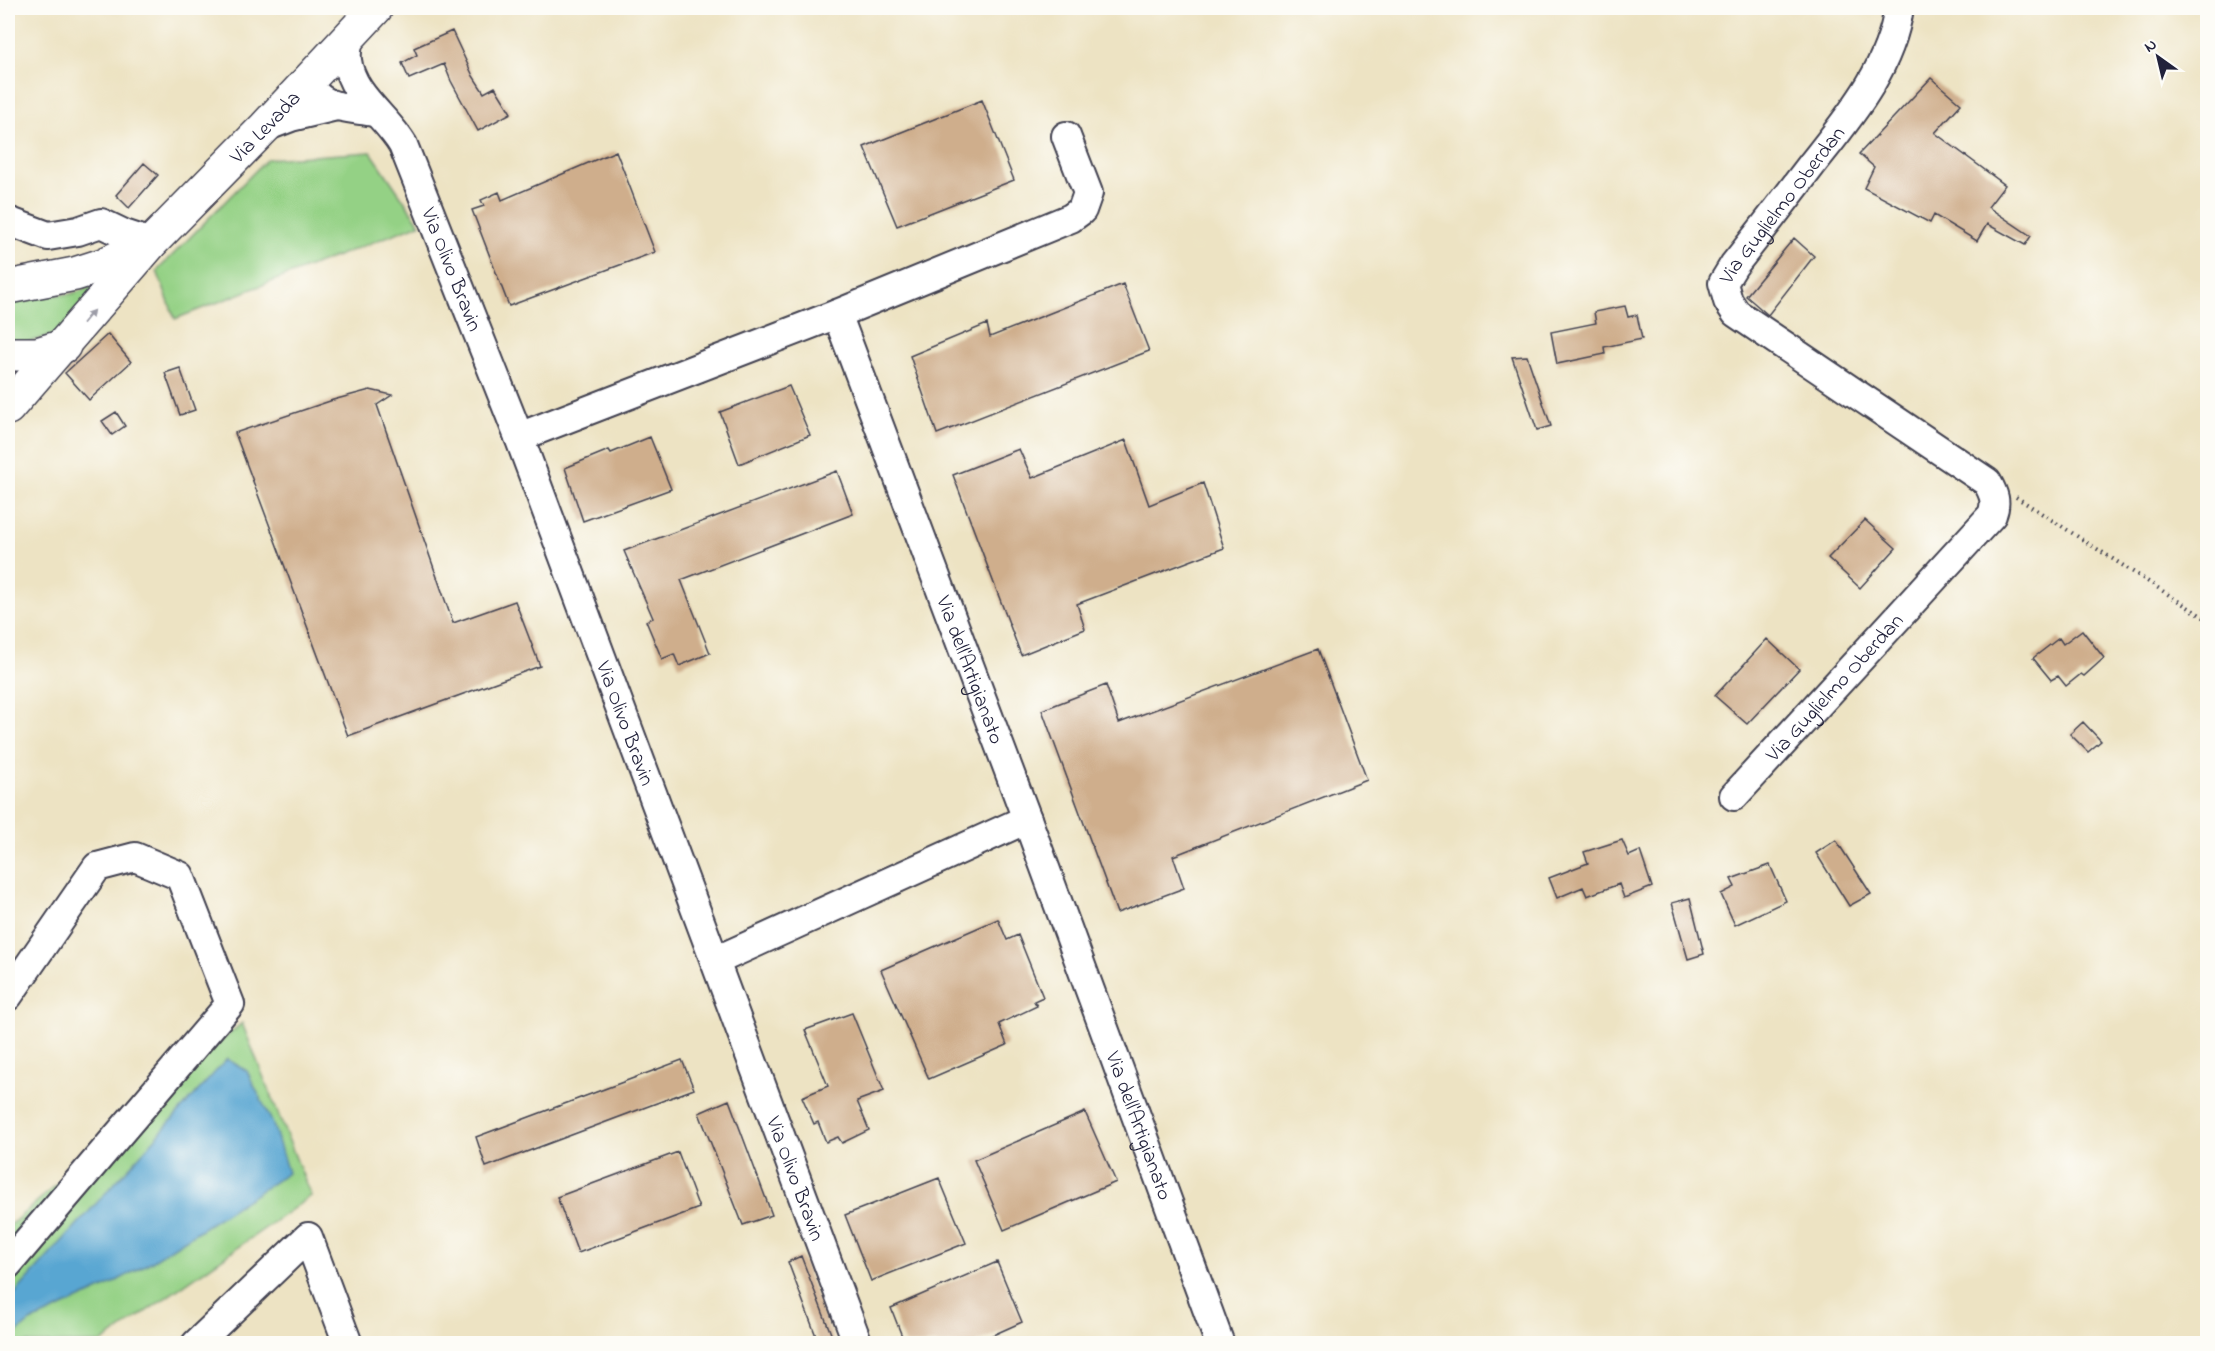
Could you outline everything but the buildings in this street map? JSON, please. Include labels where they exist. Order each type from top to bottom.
[{"type":"main road","name":"Via Levada","points":[[8,408],[151,243],[376,8]]},
{"type":"main road","name":"Via Levada","points":[[8,287],[75,274],[103,265],[151,243]]},
{"type":"main road","name":"Via Levada","points":[[8,270],[44,280]]},
{"type":"main road","points":[[8,354],[37,354],[64,346]]},
{"type":"street","name":"Via Guglielmo Oberdan","points":[[1734,796],[1992,515],[1996,505],[1994,493],[1987,482],[1736,313],[1728,301],[1723,283],[1734,265],[1863,98],[1884,60],[1896,26],[1899,8]]},
{"type":"street","points":[[349,36],[347,60],[353,78],[370,106]]},
{"type":"street","points":[[337,106],[321,101],[313,93],[309,79],[339,83],[354,89],[370,106]]},
{"type":"street","points":[[264,127],[291,117],[337,106],[370,106]]},
{"type":"street","name":"Via Olivo Bravin","points":[[370,106],[394,130],[403,145],[519,437],[858,1344]]},
{"type":"street","points":[[519,437],[837,315],[1071,218],[1082,210],[1088,193],[1066,136]]},
{"type":"street","points":[[8,221],[48,236],[78,231],[101,223],[151,243]]},
{"type":"street","name":"Via dell'Artigianato","points":[[837,315],[1027,819],[1220,1344]]},
{"type":"street","points":[[715,961],[1027,819]]},
{"type":"street","points":[[8,996],[97,867],[135,857],[180,876],[230,1004],[8,1264]]},
{"type":"street","points":[[196,1344],[308,1237],[348,1344]]},
{"type":"path","points":[[1994,493],[2014,495],[2208,620]]},
{"type":"green space","points":[[371,152],[420,224],[175,319],[157,271],[267,159]]},
{"type":"green space","points":[[103,283],[66,332],[8,347],[8,298],[71,294]]},
{"type":"green space","points":[[242,1023],[311,1196],[101,1343],[8,1343],[8,1227]]},
{"type":"water","points":[[227,1059],[247,1071],[273,1124],[288,1173],[149,1263],[106,1287],[30,1322],[8,1340],[8,1301]]}]
